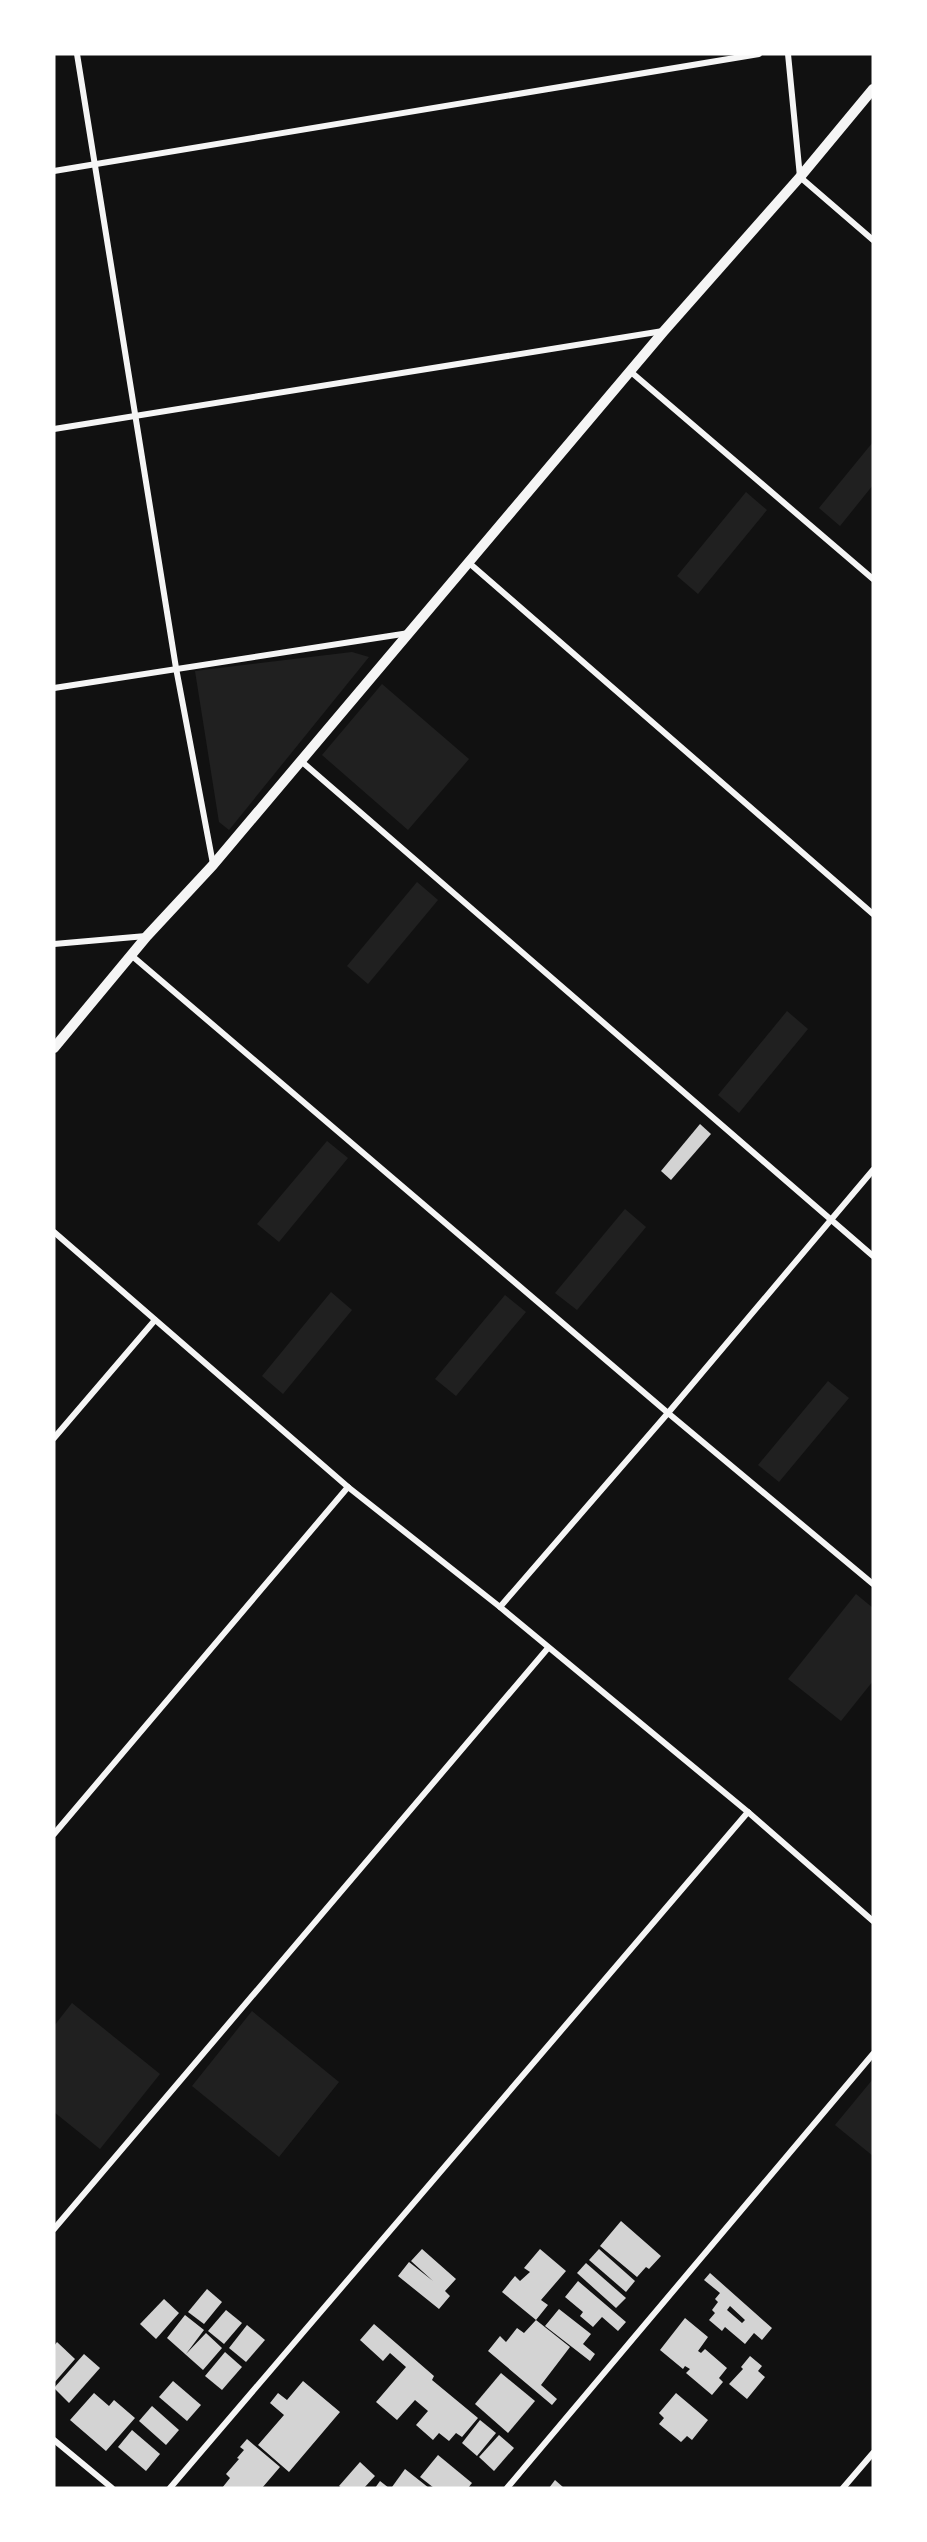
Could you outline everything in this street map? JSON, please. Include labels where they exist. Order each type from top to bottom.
[{"type":"street","points":[[77,54],[176,668],[213,864]]},
{"type":"street","points":[[54,171],[759,54]]},
{"type":"street","points":[[788,54],[800,177],[873,240]]},
{"type":"street","points":[[54,1048],[147,936],[301,762],[664,331],[800,177],[873,89]]},
{"type":"street","points":[[54,429],[664,331]]},
{"type":"street","points":[[631,372],[873,579]]},
{"type":"street","points":[[468,562],[873,914]]},
{"type":"street","points":[[54,688],[410,633]]},
{"type":"street","points":[[301,762],[873,1256]]},
{"type":"street","points":[[54,944],[147,936]]},
{"type":"street","points":[[131,956],[668,1413],[873,1584]]},
{"type":"street","points":[[500,1607],[668,1413],[873,1170]]},
{"type":"street","points":[[54,1232],[348,1487],[500,1607],[748,1812],[873,1921]]},
{"type":"street","points":[[54,1438],[155,1320]]},
{"type":"street","points":[[54,1834],[348,1487]]},
{"type":"street","points":[[54,2229],[548,1647]]},
{"type":"street","points":[[170,2488],[748,1812]]},
{"type":"street","points":[[507,2488],[873,2054]]},
{"type":"street","points":[[54,2440],[112,2488]]},
{"type":"street","points":[[843,2488],[873,2453]]},
{"type":"shaded area","points":[[873,442],[873,485],[840,526],[819,508]]},
{"type":"shaded area","points":[[746,492],[767,510],[698,594],[677,576]]},
{"type":"shaded area","points":[[352,652],[369,657],[229,830],[219,822],[195,671]]},
{"type":"shaded area","points":[[382,684],[469,759],[408,830],[322,755]]},
{"type":"shaded area","points":[[417,882],[438,900],[368,984],[347,966]]},
{"type":"shaded area","points":[[787,1011],[808,1029],[739,1113],[718,1095]]},
{"type":"shaded area","points":[[327,1141],[348,1158],[279,1242],[257,1224]]},
{"type":"shaded area","points":[[625,1209],[646,1227],[577,1310],[555,1293]]},
{"type":"shaded area","points":[[331,1292],[352,1310],[283,1394],[262,1376]]},
{"type":"shaded area","points":[[505,1295],[526,1312],[456,1396],[435,1379]]},
{"type":"shaded area","points":[[828,1381],[849,1398],[779,1482],[758,1465]]},
{"type":"shaded area","points":[[856,1594],[873,1608],[873,1681],[841,1721],[788,1679]]},
{"type":"shaded area","points":[[72,2003],[160,2074],[100,2149],[54,2112],[54,2026]]},
{"type":"shaded area","points":[[252,2011],[339,2082],[279,2157],[192,2086]]},
{"type":"shaded area","points":[[873,2079],[873,2156],[835,2125]]},
{"type":"building","points":[[700,1124],[711,1134],[671,1180],[661,1171]]},
{"type":"building","points":[[621,2221],[661,2256],[649,2269],[646,2267],[637,2277],[600,2246]]},
{"type":"building","points":[[422,2249],[456,2279],[445,2291],[450,2296],[439,2309],[398,2276],[409,2262],[433,2281],[411,2261]]},
{"type":"building","points":[[540,2249],[566,2271],[541,2300],[548,2305],[536,2320],[502,2292],[515,2276],[520,2281],[530,2272],[524,2268]]},
{"type":"building","points":[[599,2249],[635,2281],[626,2292],[589,2260]]},
{"type":"building","points":[[586,2263],[626,2298],[616,2308],[577,2273]]},
{"type":"building","points":[[710,2273],[772,2328],[762,2340],[754,2333],[745,2344],[725,2327],[722,2331],[709,2320],[715,2313],[712,2310],[718,2302],[715,2299],[720,2293],[704,2280]],"holes":[[[730,2306],[745,2320],[742,2323],[727,2310]]]},
{"type":"building","points":[[578,2281],[626,2322],[618,2331],[602,2317],[593,2327],[580,2316],[583,2312],[565,2297]]},
{"type":"building","points":[[207,2289],[222,2302],[204,2324],[188,2312]]},
{"type":"building","points":[[164,2299],[179,2313],[156,2339],[140,2324]]},
{"type":"building","points":[[559,2309],[591,2334],[583,2344],[595,2354],[590,2361],[545,2326]]},
{"type":"building","points":[[226,2310],[242,2323],[224,2344],[208,2331]]},
{"type":"building","points":[[185,2315],[204,2330],[186,2354],[206,2333],[222,2348],[203,2370],[167,2338]]},
{"type":"building","points":[[685,2318],[708,2337],[698,2351],[701,2353],[705,2349],[727,2368],[719,2378],[723,2382],[712,2395],[686,2373],[690,2369],[685,2366],[683,2369],[660,2350]]},
{"type":"building","points":[[536,2320],[570,2347],[541,2385],[557,2399],[552,2405],[488,2351],[500,2336],[506,2342],[517,2328],[524,2333]]},
{"type":"building","points":[[374,2324],[434,2376],[432,2380],[478,2418],[462,2437],[456,2433],[449,2441],[439,2433],[433,2440],[416,2425],[428,2411],[415,2400],[397,2420],[376,2402],[406,2367],[390,2353],[383,2361],[360,2340]]},
{"type":"building","points":[[247,2325],[265,2340],[246,2362],[229,2348]]},
{"type":"building","points":[[57,2342],[75,2359],[54,2383],[54,2346]]},
{"type":"building","points":[[225,2352],[242,2367],[222,2390],[205,2376]]},
{"type":"building","points":[[84,2354],[100,2368],[69,2403],[54,2388]]},
{"type":"building","points":[[750,2356],[762,2366],[758,2371],[765,2377],[747,2399],[729,2384],[743,2369],[741,2367]]},
{"type":"building","points":[[501,2373],[535,2401],[508,2433],[475,2404]]},
{"type":"building","points":[[173,2381],[201,2405],[187,2421],[159,2397]]},
{"type":"building","points":[[303,2381],[340,2412],[289,2472],[258,2445],[284,2415],[270,2403],[278,2393],[287,2400]]},
{"type":"building","points":[[94,2393],[109,2406],[114,2400],[135,2418],[106,2451],[70,2420]]},
{"type":"building","points":[[676,2393],[708,2420],[692,2440],[687,2436],[681,2442],[659,2424],[664,2418],[659,2413]]},
{"type":"building","points":[[152,2406],[179,2430],[166,2445],[139,2421]]},
{"type":"building","points":[[480,2420],[496,2433],[477,2456],[462,2443]]},
{"type":"building","points":[[132,2430],[160,2454],[146,2471],[118,2447]]},
{"type":"building","points":[[499,2435],[514,2448],[494,2471],[479,2457]]},
{"type":"building","points":[[247,2439],[280,2467],[262,2488],[222,2488],[230,2478],[226,2474],[239,2459],[237,2458],[244,2450],[240,2447]]},
{"type":"building","points":[[438,2455],[472,2483],[468,2488],[434,2488],[420,2477]]},
{"type":"building","points":[[360,2462],[375,2476],[364,2488],[339,2486]]},
{"type":"building","points":[[405,2469],[429,2488],[392,2487]]},
{"type":"building","points":[[555,2480],[564,2488],[549,2488]]},
{"type":"building","points":[[380,2481],[389,2488],[375,2488]]}]
